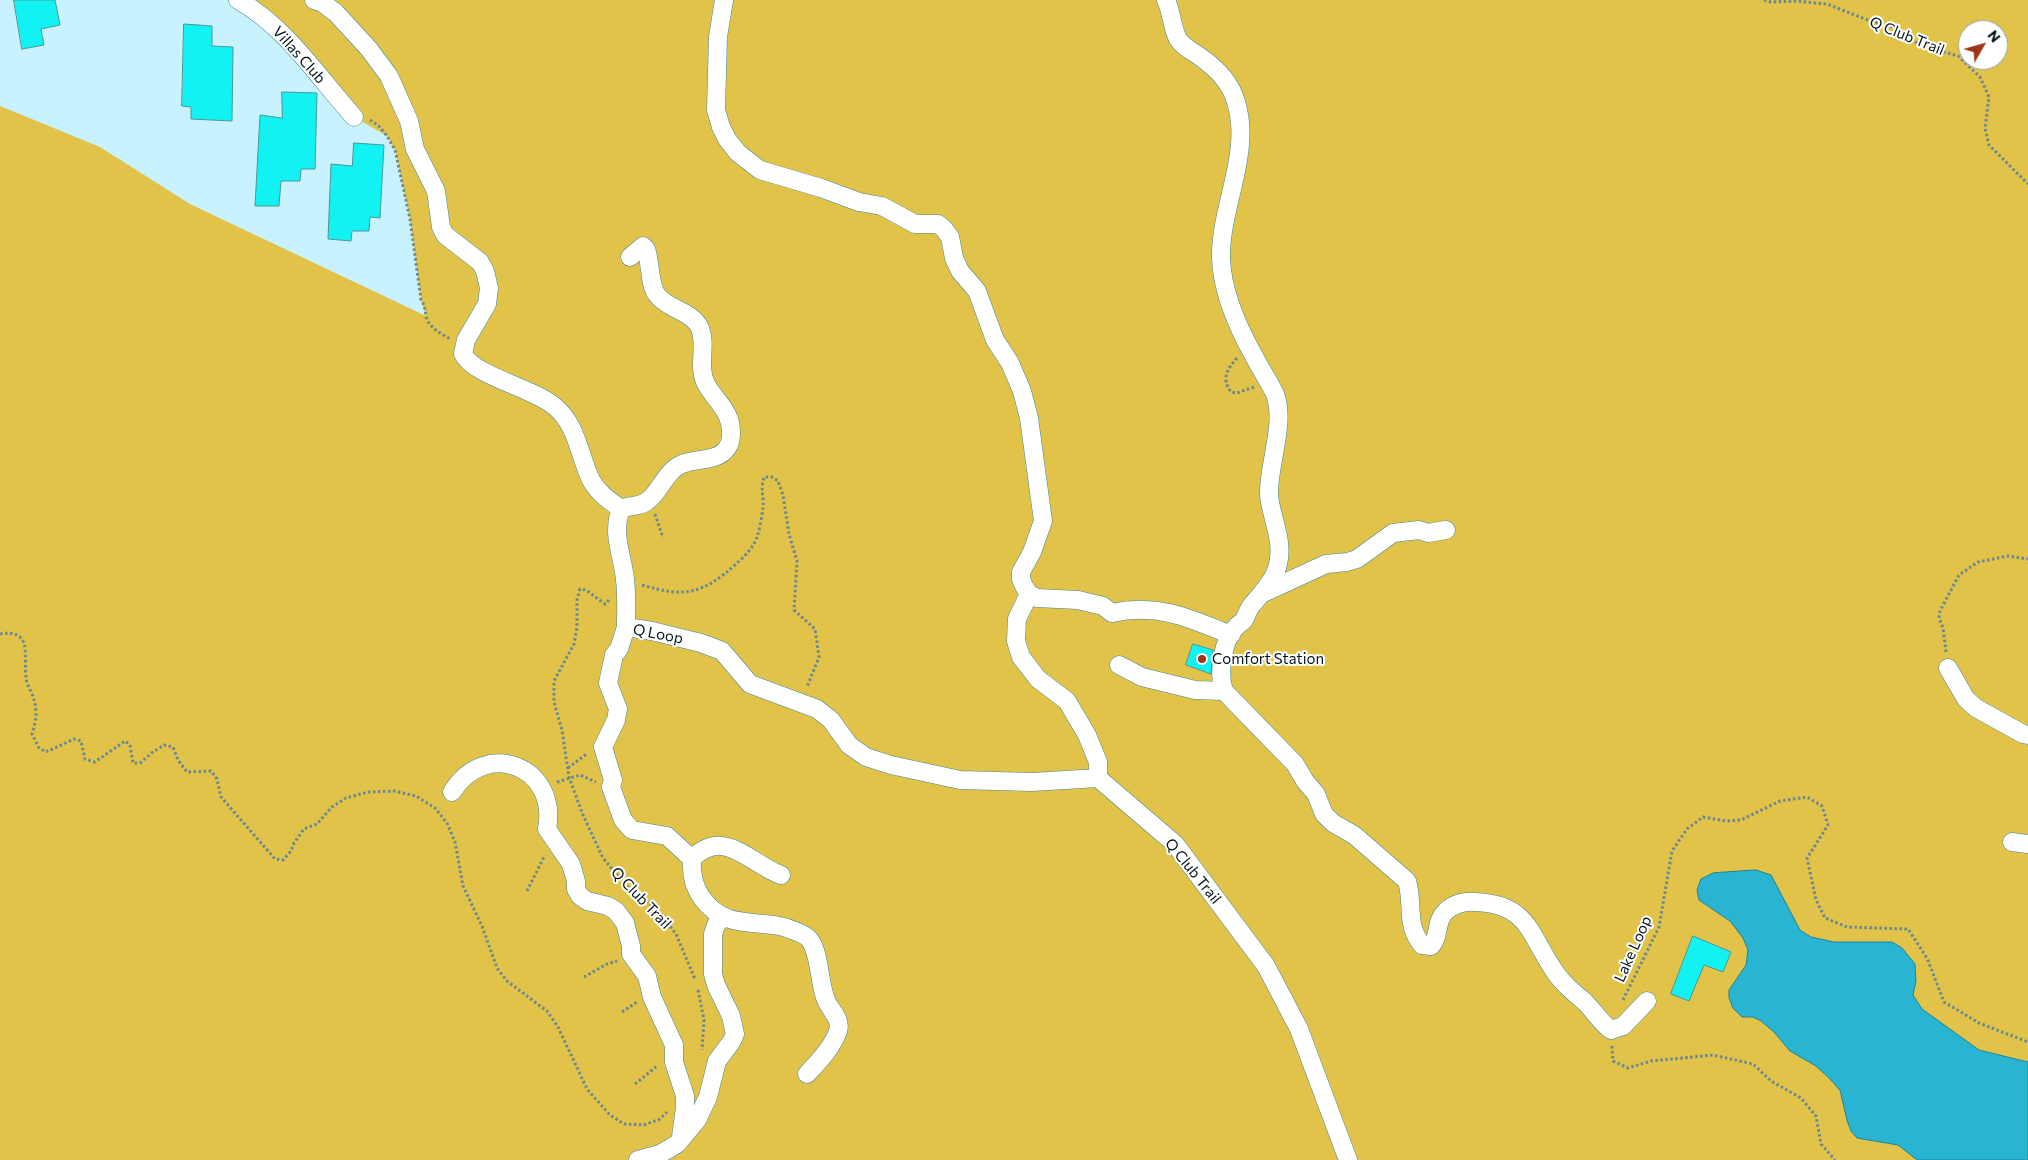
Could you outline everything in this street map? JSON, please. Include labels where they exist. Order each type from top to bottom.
[{"type":"street","name":"Villas Club","points":[[238,0],[269,22],[300,54],[354,117]]},
{"type":"street","points":[[314,0],[324,3],[336,13],[369,49],[389,76],[408,121],[416,149],[436,191],[441,227],[445,235],[480,262],[485,271],[489,288],[487,304],[463,348],[465,359],[494,377],[542,398],[562,413],[575,435],[592,481],[604,496],[620,510]]},
{"type":"street","points":[[724,0],[718,37],[716,110],[727,139],[738,153],[760,170],[821,188],[859,202],[882,206],[915,224],[938,224],[950,237],[954,258],[960,271],[977,290],[995,340],[1010,363],[1022,391],[1029,418],[1043,521],[1032,552],[1021,572],[1021,580],[1029,594],[1044,600],[1078,600],[1102,606],[1112,612],[1136,609],[1175,613],[1231,635]]},
{"type":"street","points":[[1166,0],[1179,40],[1220,75],[1231,89],[1236,102],[1239,152],[1223,226],[1221,260],[1229,302],[1242,333],[1276,396],[1278,410],[1269,497],[1277,530],[1280,557],[1274,577],[1249,608],[1244,620],[1235,628],[1222,654],[1221,682],[1224,691],[1295,764],[1305,781],[1316,794],[1324,814],[1333,823],[1354,835],[1407,881],[1410,892],[1411,926],[1422,945],[1431,946],[1434,942],[1440,920],[1445,912],[1456,905],[1470,902],[1499,904],[1515,912],[1528,926],[1552,969],[1586,1003],[1600,1021],[1611,1030],[1623,1026],[1647,1001]]},
{"type":"street","points":[[620,510],[645,503],[655,494],[676,467],[695,459],[716,457],[723,453],[727,448],[731,435],[729,418],[726,411],[706,384],[703,373],[703,340],[700,328],[695,320],[658,296],[654,289],[646,249],[642,246],[630,257]]},
{"type":"street","points":[[620,510],[617,533],[625,578],[626,627]]},
{"type":"street","points":[[1262,594],[1326,564],[1347,562],[1357,558],[1393,533],[1418,530],[1428,533],[1446,530]]},
{"type":"street","points":[[1029,594],[1017,619],[1016,640],[1021,658],[1038,679],[1067,701],[1087,735],[1098,762],[1098,778]]},
{"type":"street","name":"Q Loop","points":[[692,859],[667,836],[632,830],[623,820],[610,787],[613,780],[603,747],[616,720],[618,709],[608,683],[614,655],[619,649],[626,627],[652,631],[701,643],[722,651],[750,684],[817,709],[831,720],[848,746],[866,757],[891,765],[960,780],[1032,782],[1098,778]]},
{"type":"street","points":[[1119,666],[1142,677],[1195,690],[1224,691]]},
{"type":"street","points":[[1948,668],[1966,699],[1976,708],[2028,735]]},
{"type":"street","points":[[452,792],[468,773],[490,765],[503,763],[515,766],[530,774],[543,787],[547,797],[546,806],[549,818],[547,829],[571,864],[576,881],[576,889],[580,896],[587,901],[608,906],[616,911],[625,923],[631,946],[631,954],[647,976],[652,996],[674,1046],[674,1062],[685,1096],[682,1137]]},
{"type":"street","name":"Q Club Trail","points":[[1098,778],[1174,844],[1266,966],[1298,1029],[1348,1160]]},
{"type":"street","points":[[781,875],[764,868],[734,848],[714,846],[704,848],[692,859],[692,874],[698,893],[714,911],[723,917],[745,923],[778,925],[809,939],[818,959],[826,1001],[838,1021],[838,1030],[831,1047],[807,1074]]},
{"type":"street","points":[[638,1160],[660,1154],[677,1144],[697,1120],[708,1097],[717,1061],[735,1034],[732,1016],[716,985],[713,974],[713,934],[716,925],[723,917]]},
{"type":"path","name":"Q Club Trail","points":[[1764,0],[1771,2],[1797,1],[1827,4],[1895,28],[1920,45],[1958,56],[1980,77],[1989,97],[1985,128],[1989,145],[2028,184]]},
{"type":"path","points":[[354,117],[369,119],[378,125],[395,150],[410,219],[421,300],[426,309],[426,317],[432,327],[463,348]]},
{"type":"path","points":[[1242,333],[1242,352],[1228,368],[1225,378],[1227,387],[1236,394],[1268,381]]},
{"type":"path","points":[[625,578],[660,590],[680,592],[699,590],[718,581],[744,557],[756,539],[763,506],[760,490],[764,477],[778,481],[783,495],[789,534],[796,561],[794,610],[815,629],[819,657],[809,679],[806,692],[817,709]]},
{"type":"path","points":[[1948,668],[1943,628],[1939,618],[1940,610],[1959,575],[1978,562],[2008,556],[2028,559]]},
{"type":"path","name":"Q Club Trail","points":[[610,598],[605,604],[586,590],[580,589],[577,600],[577,627],[574,644],[554,681],[554,702],[562,730],[569,777],[583,815],[604,858],[625,885],[657,910],[676,934],[696,980]]},
{"type":"path","points":[[0,634],[9,632],[19,637],[27,648],[26,678],[36,702],[36,719],[32,734],[39,748],[46,752],[74,740],[81,741],[85,759],[95,762],[125,741],[130,745],[133,763],[140,763],[164,746],[173,747],[178,760],[187,772],[211,771],[217,779],[222,797],[276,859],[283,860],[291,851],[304,829],[317,824],[332,807],[346,798],[368,792],[394,791],[416,796],[436,808],[447,823],[454,842],[463,886],[482,926],[497,968],[507,981],[547,1011],[558,1027],[587,1089],[610,1116],[624,1124],[644,1125],[660,1119],[685,1096]]},
{"type":"path","points":[[543,787],[580,775],[610,787]]},
{"type":"path","name":"Lake Loop","points":[[1621,1004],[1659,927],[1672,851],[1687,829],[1702,817],[1726,821],[1741,820],[1780,801],[1807,797],[1822,806],[1828,825],[1807,858],[1816,900],[1825,918],[1847,927],[1908,929],[1927,958],[1944,1002],[1979,1023],[2028,1042]]},
{"type":"path","points":[[527,892],[553,839]]},
{"type":"path","points":[[584,977],[607,964],[620,961],[631,954]]},
{"type":"path","points":[[698,988],[704,1020],[702,1053]]},
{"type":"path","points":[[1611,1030],[1614,1061],[1628,1068],[1651,1061],[1714,1055],[1753,1064],[1771,1081],[1801,1098],[1816,1116],[1821,1144],[1835,1160]]},
{"type":"path","points":[[635,1084],[659,1065],[674,1062]]},
{"type":"shaded area","points":[[238,0],[2028,0],[2028,1160],[0,1160],[0,106],[100,147],[190,204],[426,316],[421,300],[410,219],[395,150],[387,136],[354,117]]},
{"type":"water","points":[[1756,870],[1771,875],[1800,930],[1811,937],[1834,942],[1892,942],[1902,948],[1915,964],[1916,981],[1913,995],[1922,1009],[1979,1050],[2028,1062],[2028,1160],[1917,1160],[1898,1145],[1857,1138],[1851,1131],[1847,1120],[1840,1090],[1828,1077],[1816,1066],[1790,1051],[1774,1032],[1761,1021],[1753,1017],[1742,1017],[1733,1008],[1729,998],[1729,990],[1746,965],[1748,950],[1743,938],[1730,921],[1699,900],[1697,890],[1701,879],[1713,873]]},
{"type":"building","points":[[14,0],[55,0],[60,25],[41,29],[44,45],[22,49]]},
{"type":"building","points":[[184,24],[212,26],[212,46],[233,47],[232,121],[191,119],[191,107],[182,106]]},
{"type":"building","points":[[282,92],[317,93],[315,169],[301,169],[300,181],[281,181],[279,206],[255,206],[260,115],[282,118]]},
{"type":"building","points":[[354,143],[384,145],[380,218],[370,217],[369,231],[352,231],[351,241],[328,239],[331,164],[352,166]]},
{"type":"building","name":"Comfort Station","points":[[1193,644],[1213,650],[1211,674],[1186,665]]},
{"type":"building","points":[[1693,936],[1731,952],[1723,972],[1704,965],[1689,1001],[1671,994]]},
{"type":"place","name":"Comfort Station","points":[[1202,659]]}]
